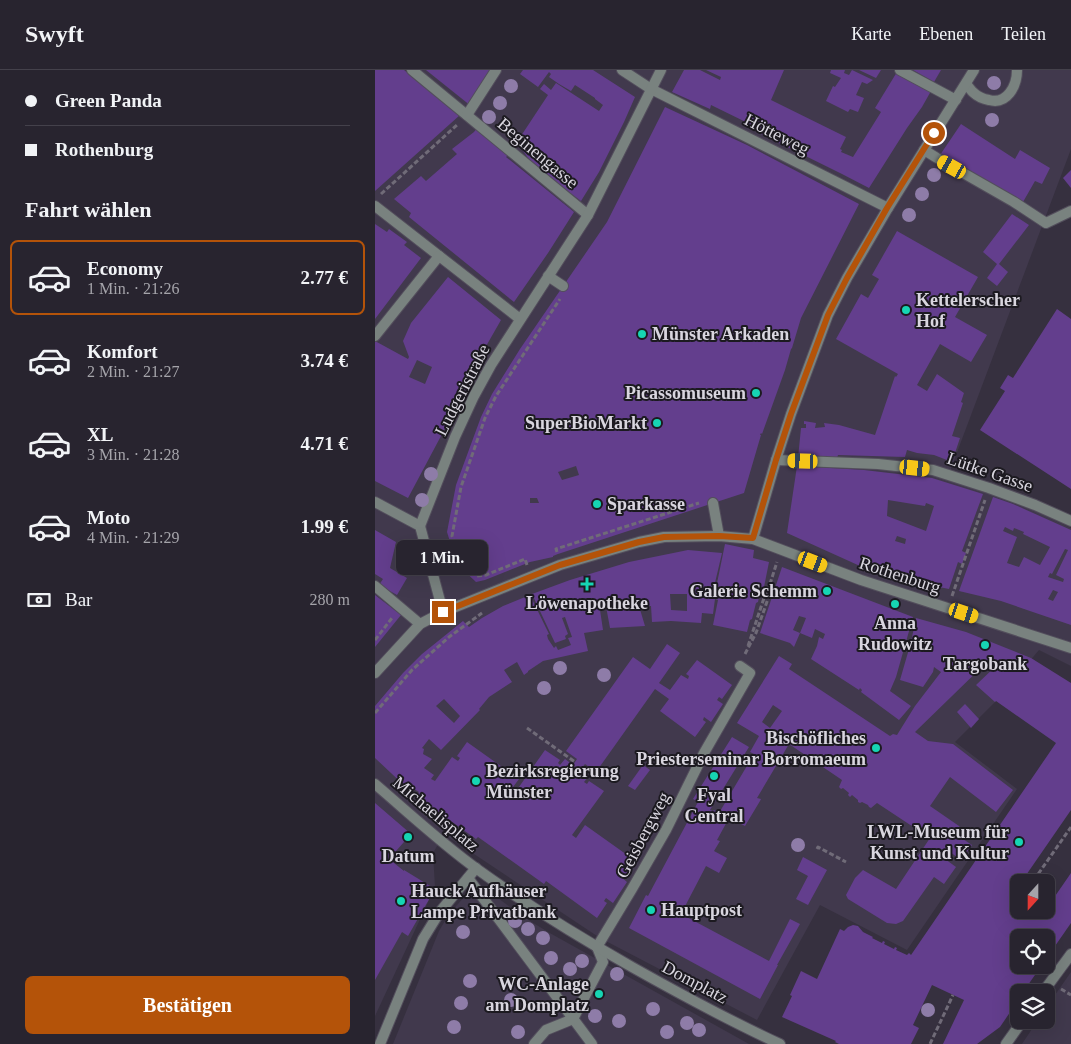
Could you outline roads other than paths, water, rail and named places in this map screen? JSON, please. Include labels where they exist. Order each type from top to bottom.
[{"type":"street","name":"Beginengasse","points":[[413,70],[588,215]]},
{"type":"street","points":[[467,115],[497,70]]},
{"type":"street","name":"Hötteweg","points":[[622,70],[651,89],[887,208]]},
{"type":"street","name":"Ludgeristraße","points":[[420,526],[455,437],[475,396],[520,319],[588,215],[661,70]]},
{"type":"street","points":[[900,70],[956,100]]},
{"type":"street","points":[[753,538],[791,414],[828,315],[887,208],[974,70]]},
{"type":"street","points":[[966,84],[974,94],[983,99],[1001,101],[1008,96],[1013,88],[1017,79],[1017,70]]},
{"type":"street","points":[[924,150],[1014,202],[1046,223],[1071,211]]},
{"type":"street","points":[[375,206],[520,319]]},
{"type":"street","points":[[375,336],[439,256]]},
{"type":"street","points":[[548,276],[563,290]]},
{"type":"street","name":"Lütke Gasse","points":[[776,460],[878,464],[933,470],[1035,504],[1071,521]]},
{"type":"street","points":[[375,502],[420,526],[443,612]]},
{"type":"street","points":[[708,502],[719,536]]},
{"type":"street","name":"Rothenburg","points":[[375,673],[421,624],[443,612],[560,565],[664,537],[719,536],[753,538],[861,580],[1071,648]]},
{"type":"street","points":[[375,586],[421,624]]},
{"type":"street","name":"Geisbergweg","points":[[597,946],[655,850],[704,753],[750,674],[740,666]]},
{"type":"street","name":"Michaelisplatz","points":[[375,784],[440,840],[477,868]]},
{"type":"street","points":[[380,1044],[423,939],[439,913],[477,868]]},
{"type":"street","name":"Domplatz","points":[[477,868],[516,896],[597,946],[681,994],[780,1044]]},
{"type":"street","points":[[468,878],[592,1044]]},
{"type":"street","points":[[534,1044],[546,1030],[573,1019],[603,962],[597,946]]},
{"type":"street","points":[[1049,984],[1071,954]]},
{"type":"street","points":[[1006,1044],[1017,1029]]},
{"type":"place","name":"Kettelerscher Hof","points":[[906,310]]},
{"type":"place","name":"Münster Arkaden","points":[[642,334]]},
{"type":"place","name":"Picassomuseum","points":[[756,393]]},
{"type":"place","name":"SuperBioMarkt","points":[[657,423]]},
{"type":"place","name":"Sparkasse","points":[[597,504]]},
{"type":"place","name":"Löwenapotheke","points":[[587,584]]},
{"type":"place","name":"Galerie Schemm","points":[[827,591]]},
{"type":"place","name":"Anna Rudowitz","points":[[895,604]]},
{"type":"place","name":"Targobank","points":[[985,645]]},
{"type":"place","name":"Bischöfliches Priesterseminar Borromaeum","points":[[876,748]]},
{"type":"place","name":"Fyal Central","points":[[714,776]]},
{"type":"place","name":"Bezirksregierung Münster","points":[[476,781]]},
{"type":"place","name":"Datum","points":[[408,837]]},
{"type":"place","name":"LWL-Museum für Kunst und Kultur","points":[[1019,842]]},
{"type":"place","name":"Hauck Aufhäuser Lampe Privatbank","points":[[401,901]]},
{"type":"place","name":"Hauptpost","points":[[651,910]]},
{"type":"place","name":"WC-Anlage am Domplatz","points":[[599,994]]}]
